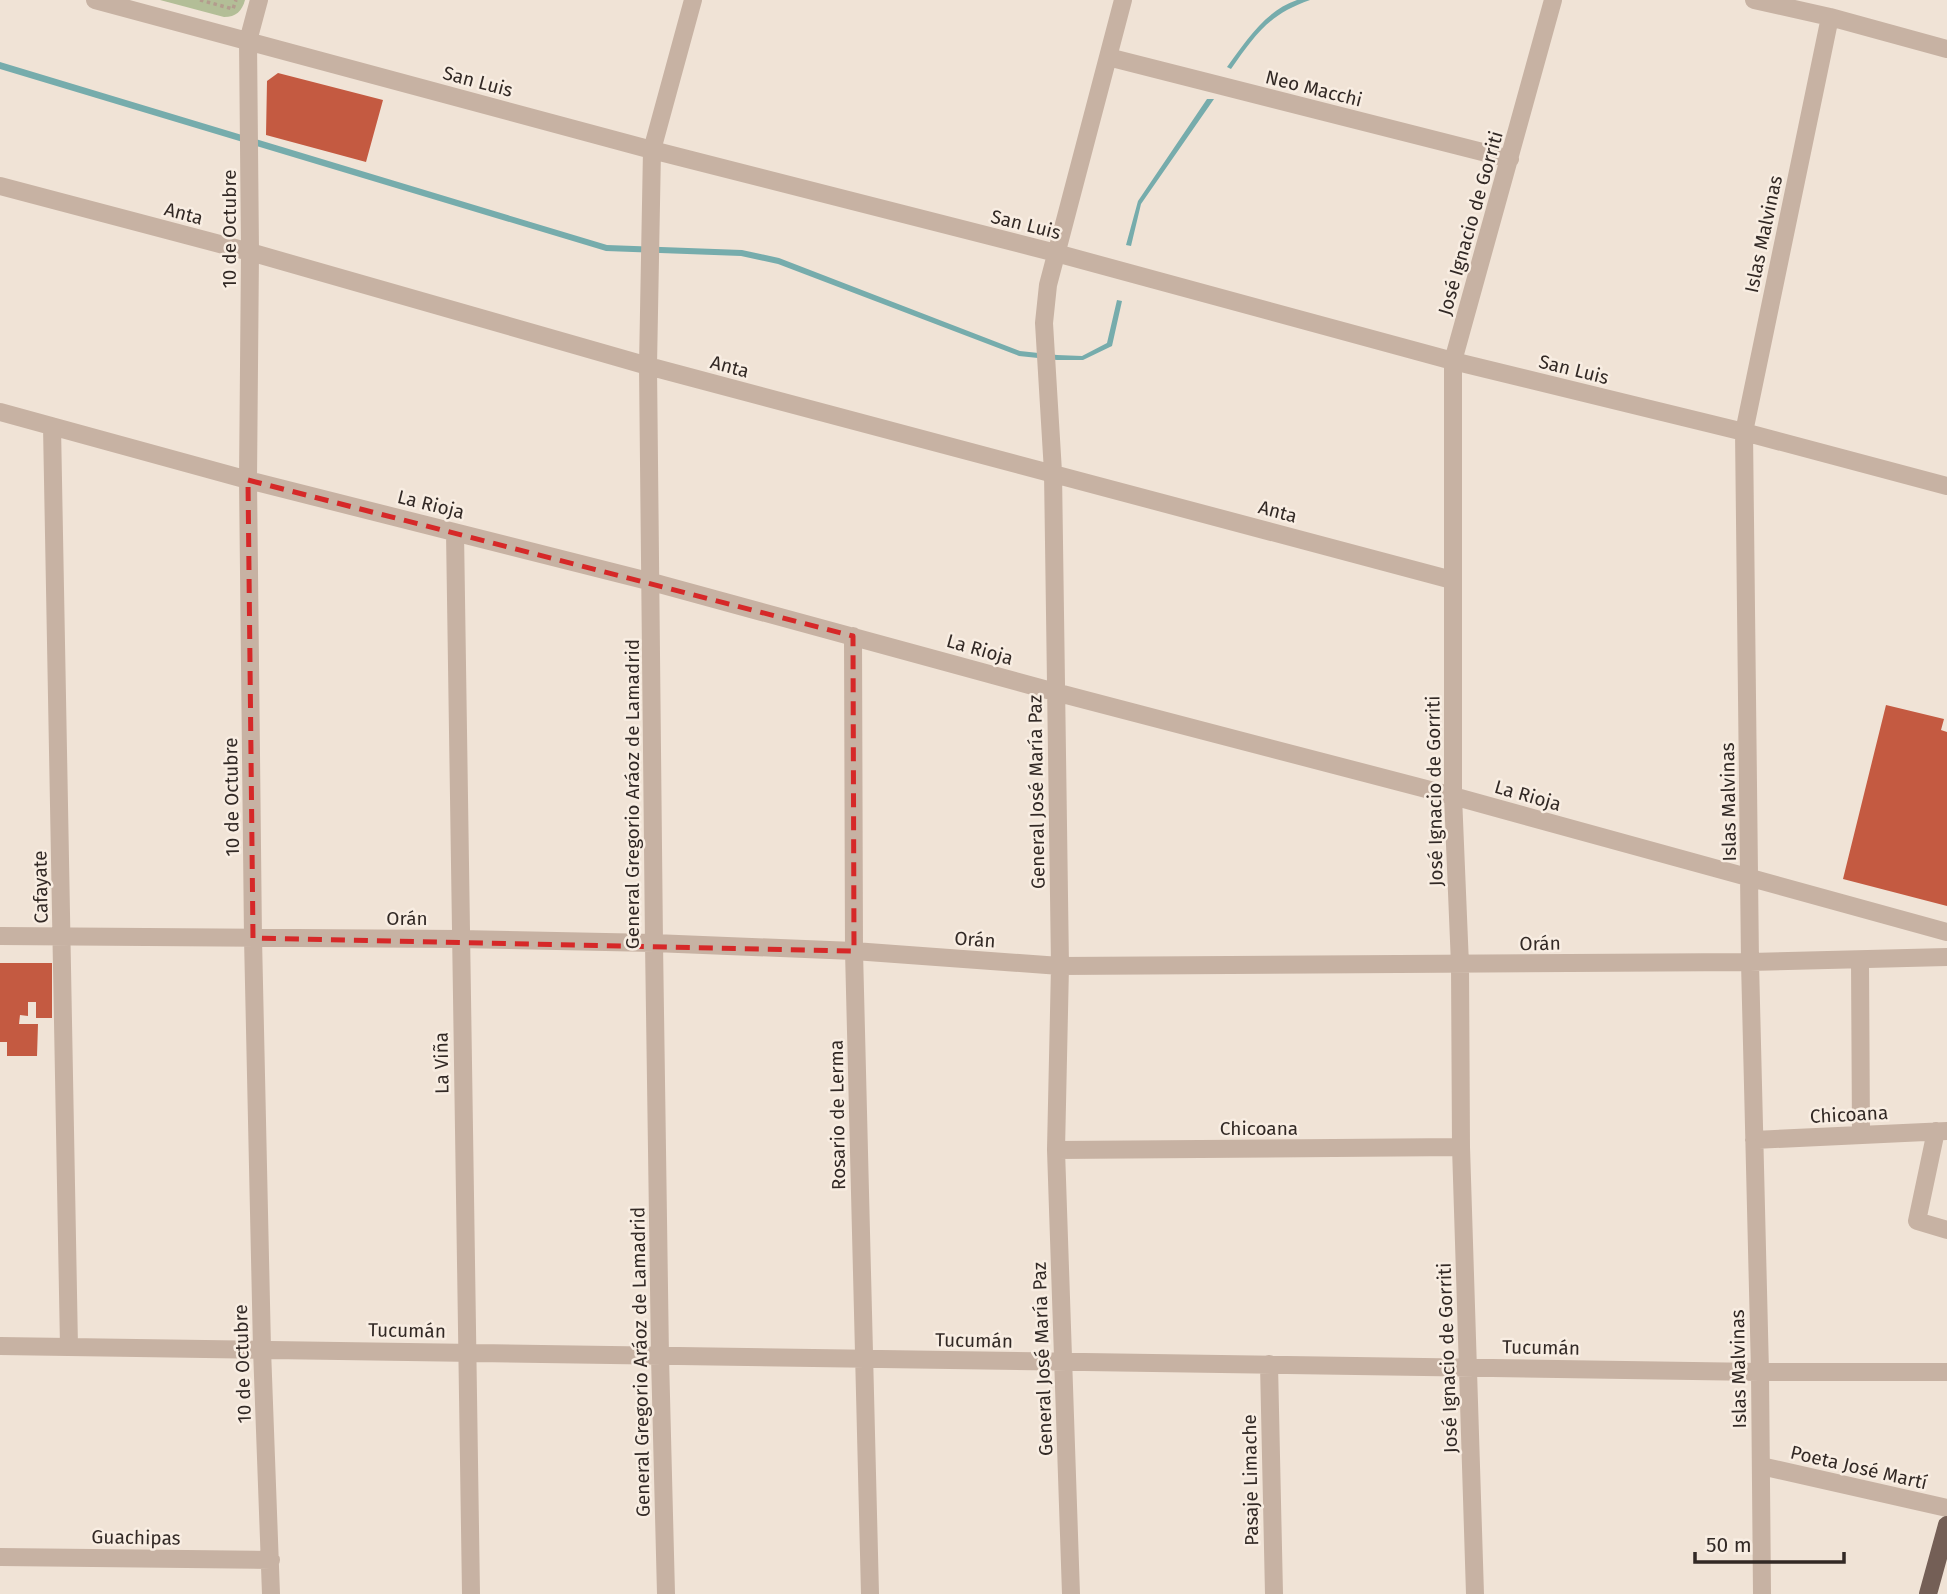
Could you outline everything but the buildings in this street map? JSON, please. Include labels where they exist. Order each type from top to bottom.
[{"type":"main road","points":[[1928,1594],[1947,1525]]},
{"type":"street","name":"San Luis","points":[[96,0],[652,150],[1056,253],[1453,360],[1744,432],[1947,486]]},
{"type":"street","name":"10 de Octubre","points":[[260,0],[248,41],[248,480],[253,938],[262,1349],[271,1594]]},
{"type":"street","name":"General Gregorio Aráoz de Lamadrid","points":[[666,1594],[660,1357],[648,366],[652,150],[693,0]]},
{"type":"street","name":"General José María Paz","points":[[1071,1594],[1056,1150],[1060,966],[1053,472],[1044,323],[1048,285],[1124,0]]},
{"type":"street","name":"José Ignacio de Gorriti","points":[[1475,1594],[1461,1147],[1460,965],[1453,796],[1453,360],[1553,0]]},
{"type":"street","points":[[1754,0],[1830,17],[1947,49]]},
{"type":"street","name":"Islas Malvinas","points":[[1762,1594],[1760,1372],[1750,962],[1744,432],[1830,17]]},
{"type":"street","name":"Neo Macchi","points":[[1108,57],[1510,159]]},
{"type":"street","name":"Anta","points":[[0,186],[250,252],[648,366],[1452,580]]},
{"type":"street","name":"La Rioja","points":[[0,412],[248,480],[652,582],[1055,692],[1453,796],[1947,932]]},
{"type":"street","name":"Cafayate","points":[[52,426],[69,1347]]},
{"type":"street","name":"La Viña","points":[[455,532],[471,1594]]},
{"type":"street","name":"Rosario de Lerma","points":[[853,636],[854,951],[870,1594]]},
{"type":"street","name":"Orán","points":[[0,936],[654,943],[854,951],[1060,966],[1860,961],[1947,957]]},
{"type":"street","points":[[1860,961],[1861,1135]]},
{"type":"street","points":[[1941,1131],[1917,1220],[1947,1230]]},
{"type":"street","name":"Chicoana","points":[[1754,1140],[1941,1131]]},
{"type":"street","name":"Chicoana","points":[[1056,1150],[1461,1147]]},
{"type":"street","name":"Tucumán","points":[[0,1346],[1760,1372],[1947,1372]]},
{"type":"street","name":"Pasaje Limache","points":[[1269,1364],[1274,1594]]},
{"type":"street","name":"Poeta José Martí","points":[[1761,1466],[1947,1508]]},
{"type":"street","name":"Guachipas","points":[[0,1556],[271,1560]]},
{"type":"path","points":[[200,0],[233,9]]},
{"type":"path","points":[[228,0],[233,9]]},
{"type":"path","points":[[233,9],[236,0]]},
{"type":"highlighted area","points":[[248,480],[853,636],[854,951],[253,938]]},
{"type":"green space","points":[[160,0],[245,0],[238,13],[224,17]]},
{"type":"water","points":[[1297,0],[1310,0],[1273,19],[1231,69],[1227,67],[1266,19],[1275,11]]},
{"type":"water","points":[[0,62],[607,245],[742,250],[779,258],[1020,351],[1082,356],[1107,343],[1117,300],[1122,301],[1112,346],[1083,360],[1019,356],[778,264],[741,256],[606,251],[0,69]]},
{"type":"water","points":[[1207,99],[1214,99],[1141,204],[1131,246],[1126,245],[1138,201]]}]
